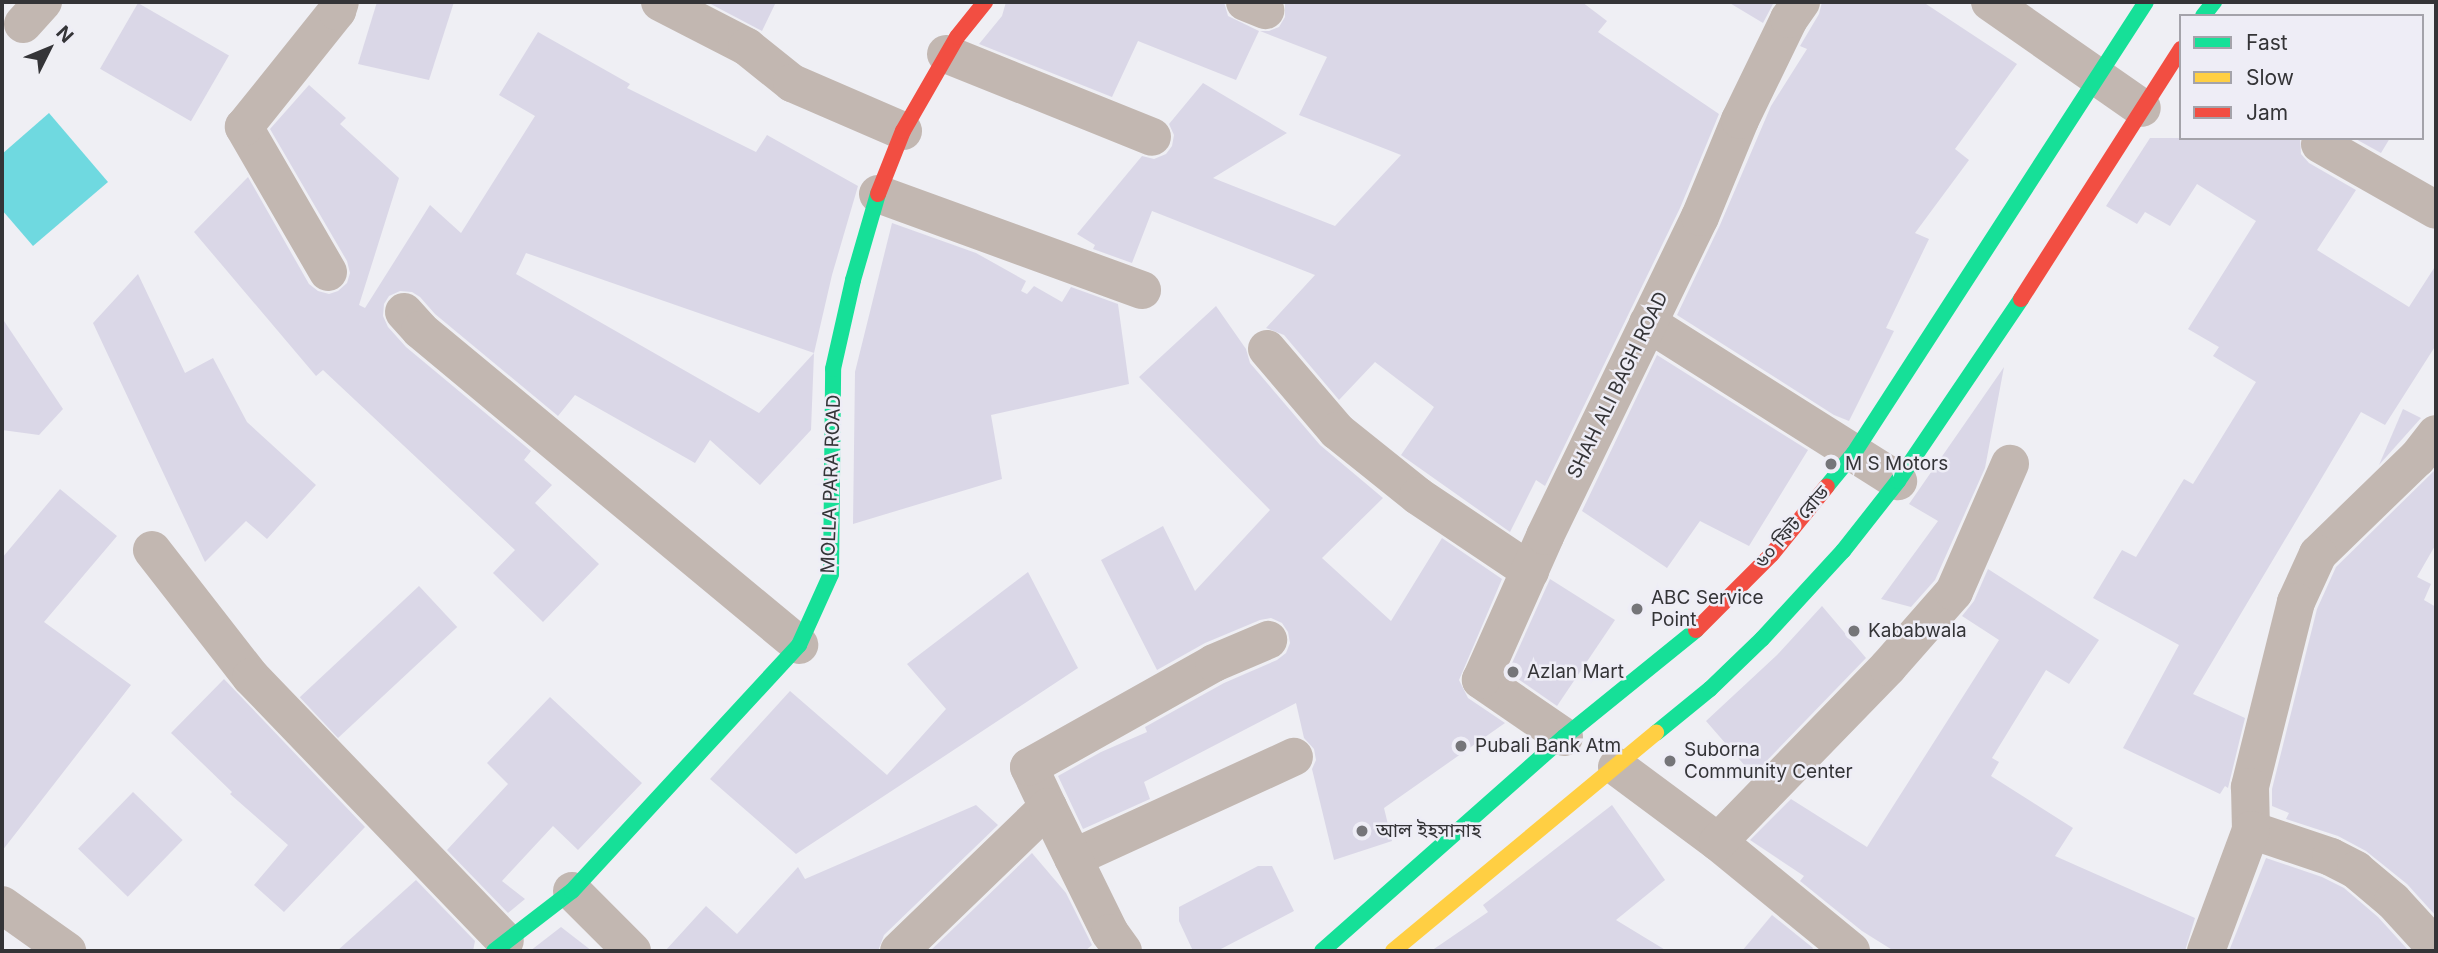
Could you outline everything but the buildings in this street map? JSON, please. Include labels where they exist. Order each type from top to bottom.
[{"type":"street","points":[[328,272],[244,127],[337,11],[340,2]]},
{"type":"street","points":[[660,2],[747,47],[792,83],[902,131]]},
{"type":"street","name":"MOLLA PARA ROAD","points":[[500,946],[572,891],[799,645],[831,574],[834,369],[853,280],[878,194],[902,131],[946,54],[985,2]]},
{"type":"street","name":"SHAH ALI BAGH ROAD","points":[[1564,737],[1481,680],[1530,571],[1700,216],[1741,120],[1789,19],[1801,2]]},
{"type":"street","points":[[1990,2],[2143,108]]},
{"type":"street","name":"৬০ ফিট রোড","points":[[1322,951],[1564,737],[1678,653],[1772,554],[1854,453],[2146,2]]},
{"type":"street","points":[[1394,951],[1617,767],[1706,684],[1762,639],[1843,551],[1898,481],[2010,316],[2179,52]]},
{"type":"street","points":[[946,54],[1152,137]]},
{"type":"street","points":[[2320,144],[2436,210]]},
{"type":"street","points":[[878,194],[1142,290]]},
{"type":"street","points":[[404,312],[420,330],[799,645]]},
{"type":"street","points":[[1648,323],[1898,481]]},
{"type":"street","points":[[1267,349],[1337,431],[1418,496],[1530,571]]},
{"type":"street","points":[[2206,951],[2251,830],[2250,787],[2297,602],[2318,554],[2417,458],[2436,434]]},
{"type":"street","points":[[1718,842],[1888,667],[1954,592],[2010,464]]},
{"type":"street","points":[[152,550],[251,677],[500,946]]},
{"type":"street","points":[[1123,951],[1110,933],[1030,767],[1214,663],[1268,639]]},
{"type":"street","points":[[1073,858],[1294,757]]},
{"type":"street","points":[[1617,767],[1718,842],[1851,951]]},
{"type":"street","points":[[899,951],[1048,807]]},
{"type":"street","points":[[2251,830],[2331,857],[2356,870],[2393,901],[2436,948]]},
{"type":"street","points":[[572,891],[632,951]]},
{"type":"street","points":[[2,905],[67,951]]},
{"type":"water","points":[[49,113],[108,182],[33,246],[2,210],[2,154]]},
{"type":"traffic: fast","points":[[1827,486],[1854,453],[2146,2]]},
{"type":"traffic: fast","points":[[2205,14],[2214,2]]},
{"type":"traffic: fast","points":[[494,951],[572,891],[799,645],[831,574],[833,369],[853,280],[878,194]]},
{"type":"traffic: fast","points":[[1656,733],[1710,689],[1762,639],[1843,551],[1898,481],[2021,299]]},
{"type":"traffic: fast","points":[[1322,951],[1564,737],[1696,630]]},
{"type":"traffic: slow","points":[[1393,951],[1656,733]]},
{"type":"traffic: jam","points":[[878,194],[903,131],[957,37],[985,2]]},
{"type":"traffic: jam","points":[[2021,299],[2179,52]]},
{"type":"traffic: jam","points":[[1696,630],[1772,554],[1827,486]]},
{"type":"place","name":"M S Motors","points":[[1831,464]]},
{"type":"place","name":"ABC Service Point","points":[[1637,609]]},
{"type":"place","name":"Kababwala","points":[[1854,631]]},
{"type":"place","name":"Azlan Mart","points":[[1513,672]]},
{"type":"place","name":"Pubali Bank Atm","points":[[1461,746]]},
{"type":"place","name":"Suborna Community Center","points":[[1670,761]]},
{"type":"place","name":"আল ইহসানাহ","points":[[1362,831]]}]
